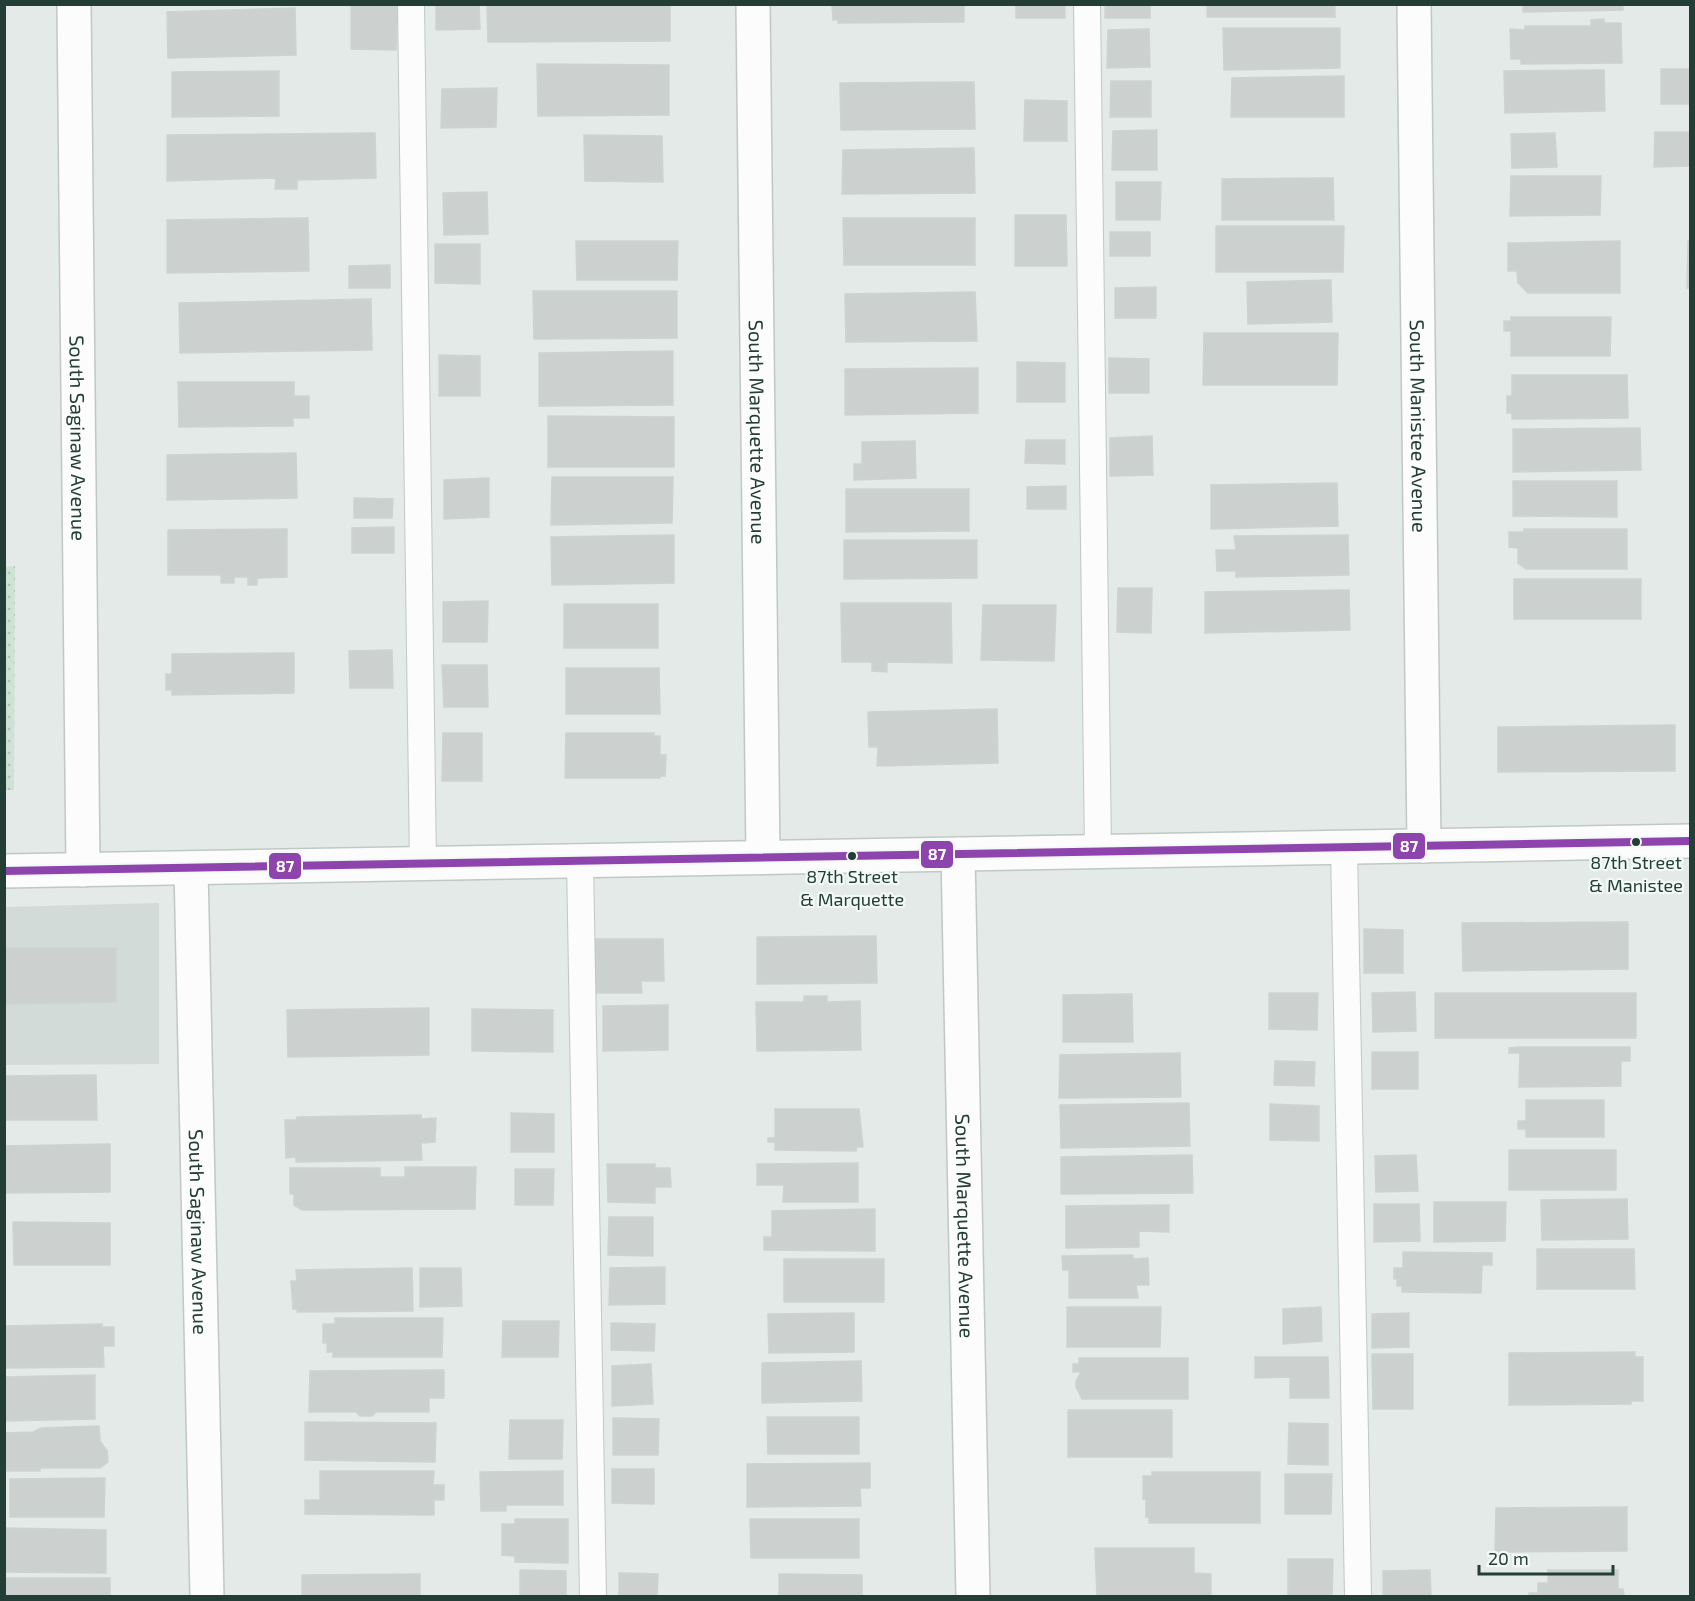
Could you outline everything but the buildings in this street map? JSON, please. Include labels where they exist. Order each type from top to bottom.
[{"type":"street","name":"South Saginaw Avenue","points":[[74,4],[83,870]]},
{"type":"street","name":"South Marquette Avenue","points":[[753,4],[764,857]]},
{"type":"street","name":"South Manistee Avenue","points":[[1414,4],[1424,846]]},
{"type":"street","points":[[4,871],[1690,841]]},
{"type":"street","name":"South Marquette Avenue","points":[[958,854],[973,1596]]},
{"type":"street","name":"South Saginaw Avenue","points":[[191,868],[207,1596]]},
{"type":"lane","points":[[411,4],[423,864]]},
{"type":"lane","points":[[1087,4],[1098,852]]},
{"type":"lane","points":[[1344,847],[1358,1596]]},
{"type":"lane","points":[[580,861],[593,1596]]},
{"type":"shaded area","points":[[159,903],[159,1064],[5,1065],[4,907]]},
{"type":"green space","points":[[15,566],[14,790],[5,790],[4,567]]},
{"type":"transit line","name":"87","points":[[4,871],[1690,841]]},
{"type":"place","name":"87th Street & Manistee","points":[[1636,842]]},
{"type":"place","name":"87th Street & Marquette","points":[[852,856]]}]
